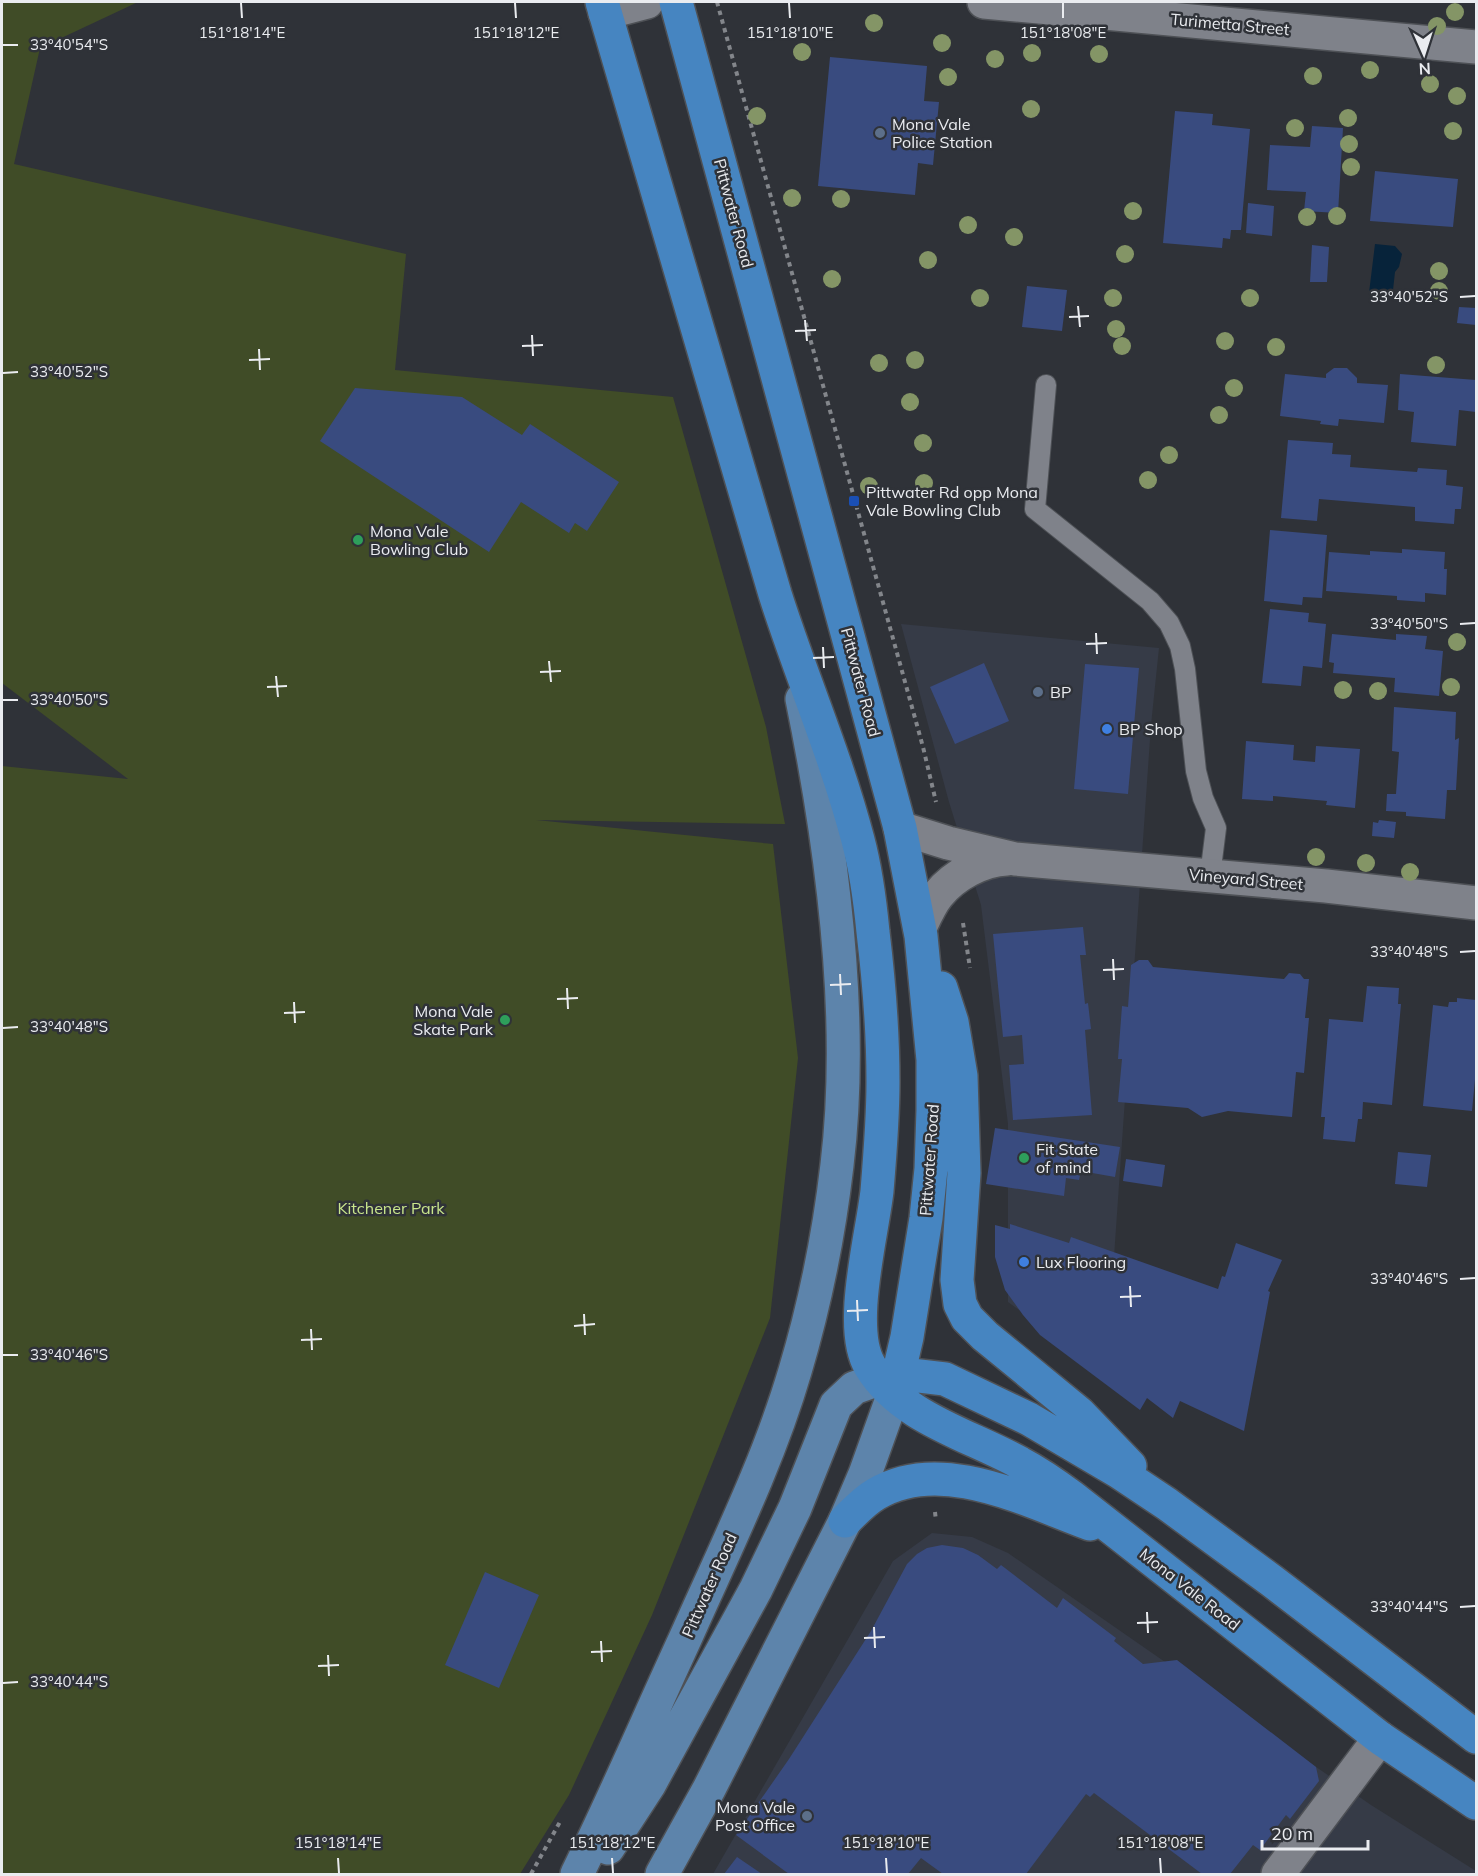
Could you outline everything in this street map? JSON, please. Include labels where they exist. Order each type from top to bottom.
[{"type":"highway","name":"Pittwater Road","points":[[676,2],[900,828],[921,932],[933,1060],[931,1168],[918,1272],[890,1383]]},
{"type":"highway","name":"Pittwater Road","points":[[603,7],[791,645],[843,788],[859,841],[879,980],[883,1083],[877,1193],[864,1282],[861,1338],[864,1353],[890,1383]]},
{"type":"highway","points":[[921,932],[952,1022],[961,1076],[964,1173],[957,1280],[960,1304],[968,1318],[985,1336],[1079,1413],[1167,1504]]},
{"type":"highway","points":[[890,1383],[933,1377],[974,1392],[1029,1419],[1119,1472],[1167,1504],[1369,1654],[1476,1737]]},
{"type":"highway","name":"Mona Vale Road","points":[[890,1383],[933,1421],[1030,1468],[1072,1497],[1380,1738],[1476,1803]]},
{"type":"highway","points":[[845,1521],[865,1502],[889,1487],[916,1480],[947,1478],[1011,1495],[1120,1535]]},
{"type":"main road","name":"Pittwater Road","points":[[577,1875],[743,1509],[789,1392],[816,1291],[837,1166],[843,1083],[841,983],[827,853],[814,762],[791,645]]},
{"type":"main road","name":"Pittwater Road","points":[[662,1875],[709,1789],[845,1521],[865,1474],[890,1383]]},
{"type":"main road","points":[[589,1875],[649,1785],[756,1588],[795,1508],[837,1405],[854,1388],[890,1383]]},
{"type":"street","points":[[603,7],[647,2]]},
{"type":"street","name":"Turimetta Street","points":[[984,2],[1476,47]]},
{"type":"street","name":"Vineyard Street","points":[[900,828],[948,843],[1015,859]]},
{"type":"street","name":"Vineyard Street","points":[[921,932],[938,895],[959,876],[995,860],[1015,859],[1326,886],[1476,903]]},
{"type":"street","points":[[1278,1875],[1380,1738]]},
{"type":"lane","points":[[1046,385],[1035,509],[1150,601],[1169,623],[1180,646],[1185,669],[1196,771],[1203,798],[1216,828],[1210,876]]},
{"type":"shaded area","points":[[901,624],[1159,648],[1151,725],[1106,1372],[1008,1302],[1008,1124],[981,905],[949,802]]},
{"type":"shaded area","points":[[932,1533],[972,1537],[1008,1553],[1371,1805],[1476,1871],[1476,1874],[713,1874],[893,1561]]},
{"type":"green space","name":"Kitchener Park","points":[[2,2],[138,2],[40,48],[14,164],[406,254],[395,370],[673,397],[766,727],[785,824],[536,820],[773,844],[798,1058],[770,1318],[652,1615],[569,1795],[520,1874],[2,1874],[2,766],[128,779],[2,683]]},
{"type":"water","points":[[1375,244],[1395,246],[1402,254],[1399,267],[1395,272],[1393,290],[1389,294],[1369,293]]},
{"type":"building","name":"Mona Vale Police Station","points":[[830,57],[927,66],[924,101],[939,102],[933,165],[918,163],[915,195],[818,186]]},
{"type":"building","points":[[1175,111],[1213,114],[1212,125],[1250,129],[1241,230],[1231,230],[1230,239],[1223,238],[1222,248],[1163,243]]},
{"type":"building","points":[[1312,126],[1343,128],[1338,213],[1304,211],[1306,192],[1267,190],[1270,145],[1310,147]]},
{"type":"building","points":[[1375,171],[1458,179],[1453,227],[1370,221]]},
{"type":"building","points":[[1248,203],[1274,206],[1272,236],[1246,233]]},
{"type":"building","points":[[1312,245],[1329,247],[1327,282],[1310,282]]},
{"type":"building","points":[[1027,286],[1067,290],[1062,331],[1022,327]]},
{"type":"building","points":[[1459,307],[1476,308],[1476,325],[1457,323]]},
{"type":"building","points":[[1334,368],[1347,368],[1357,378],[1357,383],[1388,385],[1384,423],[1339,419],[1338,426],[1320,424],[1321,421],[1280,416],[1285,374],[1326,378],[1326,374]]},
{"type":"building","points":[[1400,374],[1476,380],[1476,412],[1459,410],[1456,446],[1411,442],[1414,412],[1398,410]]},
{"type":"building","points":[[355,388],[462,397],[522,435],[530,424],[619,482],[587,531],[575,523],[569,533],[521,502],[489,552],[320,441]]},
{"type":"building","points":[[1288,440],[1333,443],[1332,454],[1351,455],[1350,467],[1417,472],[1418,468],[1447,470],[1446,485],[1463,487],[1461,509],[1455,509],[1454,524],[1415,521],[1415,507],[1319,499],[1317,521],[1281,518]]},
{"type":"building","points":[[1270,530],[1327,535],[1322,598],[1303,597],[1302,605],[1264,601]]},
{"type":"building","points":[[1402,549],[1445,552],[1446,595],[1425,593],[1425,602],[1397,600],[1397,596],[1326,591],[1329,552],[1370,555],[1370,551],[1402,553]]},
{"type":"building","points":[[1270,609],[1309,613],[1308,622],[1326,624],[1322,668],[1303,666],[1301,686],[1262,683]]},
{"type":"building","points":[[1332,634],[1396,640],[1396,634],[1427,636],[1425,649],[1443,651],[1439,696],[1394,692],[1395,678],[1333,673],[1334,663],[1329,662]]},
{"type":"building","points":[[984,663],[1009,721],[955,744],[930,687]]},
{"type":"building","name":"BP Shop","points":[[1085,664],[1139,668],[1128,794],[1074,789]]},
{"type":"building","points":[[1394,707],[1456,712],[1455,740],[1459,738],[1456,790],[1447,790],[1445,819],[1406,816],[1406,812],[1386,811],[1387,794],[1396,794],[1399,752],[1392,751]]},
{"type":"building","points":[[1246,741],[1294,745],[1293,760],[1315,762],[1316,746],[1360,749],[1355,808],[1326,805],[1327,801],[1273,796],[1273,801],[1242,799]]},
{"type":"building","points":[[1379,820],[1396,822],[1394,838],[1372,836],[1373,822],[1378,823]]},
{"type":"building","points":[[1083,927],[1086,955],[1080,955],[1085,1004],[1088,1003],[1091,1029],[1085,1030],[1092,1115],[1013,1120],[1009,1065],[1024,1064],[1022,1035],[1003,1037],[993,934]]},
{"type":"building","points":[[1139,960],[1148,960],[1153,967],[1284,979],[1289,973],[1300,974],[1304,979],[1309,979],[1305,1018],[1309,1018],[1304,1073],[1296,1072],[1292,1117],[1228,1111],[1202,1117],[1188,1108],[1118,1102],[1122,1059],[1118,1059],[1122,1006],[1128,1007],[1131,965]]},
{"type":"building","points":[[1367,986],[1399,988],[1398,1004],[1401,1004],[1392,1105],[1363,1102],[1362,1119],[1358,1119],[1355,1142],[1323,1139],[1325,1117],[1321,1117],[1329,1019],[1363,1022]]},
{"type":"building","points":[[1457,998],[1476,1000],[1476,1069],[1472,1111],[1423,1106],[1433,1005],[1448,1007],[1449,1002],[1457,1002]]},
{"type":"building","points":[[995,1128],[1120,1147],[1115,1177],[1081,1171],[1079,1180],[1066,1178],[1064,1196],[986,1184]]},
{"type":"building","points":[[1398,1152],[1431,1155],[1427,1187],[1395,1184]]},
{"type":"building","points":[[1126,1159],[1165,1165],[1162,1187],[1123,1181]]},
{"type":"building","points":[[1010,1224],[1069,1243],[1071,1237],[1218,1289],[1222,1276],[1225,1277],[1236,1243],[1282,1260],[1268,1291],[1270,1292],[1244,1431],[1180,1401],[1173,1418],[1147,1398],[1140,1410],[1040,1335],[1005,1290],[995,1257],[995,1225],[1010,1229]]},
{"type":"building","points":[[942,1545],[963,1548],[978,1555],[997,1569],[1001,1565],[1057,1608],[1063,1598],[1116,1638],[1114,1641],[1143,1664],[1177,1660],[1316,1767],[1319,1781],[1290,1819],[1286,1815],[1260,1850],[1253,1845],[1230,1874],[1202,1874],[1094,1793],[1090,1797],[1086,1794],[1026,1874],[943,1874],[921,1858],[908,1874],[789,1874],[736,1835],[789,1759],[871,1631],[907,1564],[927,1548]]},
{"type":"building","points":[[485,1572],[539,1595],[499,1688],[445,1665]]},
{"type":"building","points":[[737,1857],[762,1874],[724,1874]]},
{"type":"place","name":"Mona Vale Police Station","points":[[880,133]]},
{"type":"place","name":"Pittwater Rd opp Mona Vale Bowling Club","points":[[854,501]]},
{"type":"place","name":"Mona Vale Bowling Club","points":[[358,540]]},
{"type":"place","name":"BP","points":[[1038,692]]},
{"type":"place","name":"BP Shop","points":[[1107,729]]},
{"type":"place","name":"Mona Vale Skate Park","points":[[505,1020]]},
{"type":"place","name":"Fit State of mind","points":[[1024,1158]]},
{"type":"place","name":"Lux Flooring","points":[[1024,1262]]},
{"type":"place","name":"Mona Vale Post Office","points":[[807,1816]]}]
